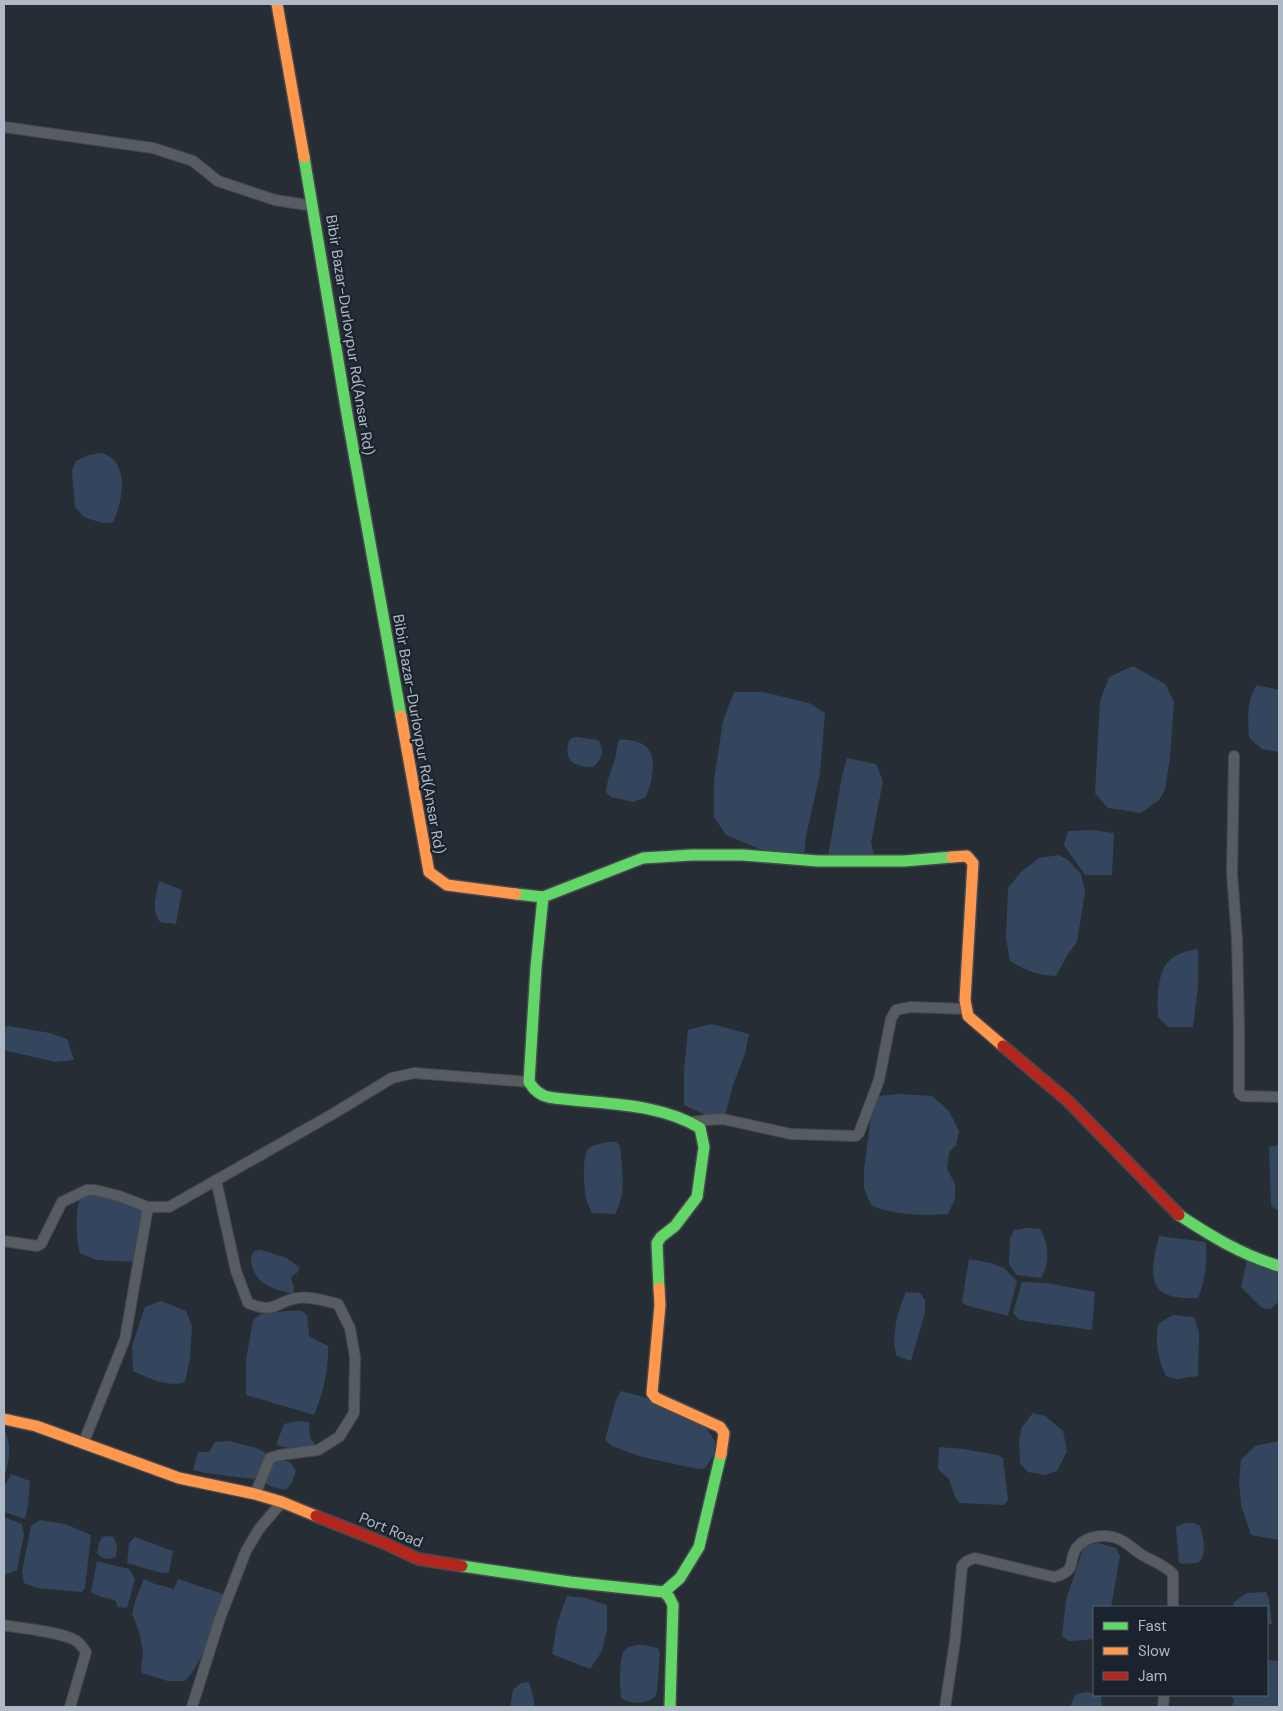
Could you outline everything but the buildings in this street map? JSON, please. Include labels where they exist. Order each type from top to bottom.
[{"type":"main road","name":"Bibir Bazar-Durlovpur Rd(Ansar Rd)","points":[[277,4],[313,206],[348,420],[429,872],[447,885],[542,897]]},
{"type":"main road","points":[[670,1707],[673,1605],[664,1592],[680,1578],[699,1547],[724,1433],[720,1427],[663,1402],[656,1398],[652,1392],[660,1305],[657,1243],[661,1237],[675,1226],[697,1197],[704,1147],[700,1128],[692,1122],[656,1110],[540,1095],[533,1090],[529,1082],[542,897],[643,858],[692,855],[818,861],[904,860],[967,856],[973,863],[966,1009],[968,1016],[1068,1101],[1178,1214],[1216,1239],[1258,1260],[1279,1266]]},
{"type":"main road","name":"Port Road","points":[[4,1419],[36,1426],[179,1478],[255,1494],[282,1502],[384,1543],[418,1559],[570,1582],[664,1592]]},
{"type":"street","points":[[4,127],[153,148],[193,161],[218,181],[275,200],[313,206]]},
{"type":"street","points":[[1234,756],[1232,874],[1237,939],[1238,1092],[1243,1096],[1279,1097]]},
{"type":"street","points":[[692,1122],[723,1120],[791,1134],[856,1136],[859,1133],[879,1080],[891,1019],[896,1010],[910,1007],[966,1009]]},
{"type":"street","points":[[4,1241],[37,1246],[41,1244],[62,1202],[87,1190],[96,1190],[119,1196],[148,1207],[169,1207],[392,1078],[414,1073],[529,1082]]},
{"type":"street","points":[[216,1180],[236,1271],[248,1303],[259,1308],[271,1308],[298,1298],[318,1299],[338,1304],[350,1328],[355,1357],[354,1413],[339,1437],[318,1450],[270,1458],[255,1494]]},
{"type":"street","points":[[84,1444],[125,1339],[148,1207]]},
{"type":"street","points":[[192,1707],[220,1618],[246,1551],[259,1529],[282,1502]]},
{"type":"street","points":[[945,1707],[955,1641],[962,1566],[967,1561],[975,1558],[1054,1577],[1070,1570],[1076,1548],[1085,1541],[1096,1536],[1121,1540],[1140,1554],[1167,1568],[1173,1574],[1173,1606]]},
{"type":"street","points":[[4,1625],[61,1636],[76,1641],[82,1646],[86,1652],[70,1707]]},
{"type":"water","points":[[102,453],[111,458],[117,465],[122,483],[117,513],[113,522],[102,523],[84,517],[75,507],[72,471],[76,461],[89,455]]},
{"type":"water","points":[[1133,666],[1165,684],[1174,702],[1170,757],[1165,790],[1159,800],[1141,813],[1108,808],[1095,793],[1100,701],[1109,677]]},
{"type":"water","points":[[1257,685],[1279,690],[1279,752],[1262,749],[1249,738],[1249,704]]},
{"type":"water","points":[[734,692],[763,692],[809,703],[825,713],[820,774],[806,836],[804,856],[759,849],[726,835],[714,817],[714,780],[723,721]]},
{"type":"water","points":[[577,737],[598,740],[602,755],[593,767],[581,766],[572,762],[569,758],[569,741]]},
{"type":"water","points":[[620,739],[636,741],[647,747],[653,761],[651,780],[646,797],[633,802],[611,797],[606,792]]},
{"type":"water","points":[[847,758],[876,764],[883,781],[871,843],[874,854],[828,856],[842,776]]},
{"type":"water","points":[[1091,830],[1114,833],[1112,875],[1085,875],[1064,845],[1068,831]]},
{"type":"water","points":[[1059,855],[1069,861],[1081,874],[1085,892],[1077,942],[1056,976],[1042,975],[1010,961],[1006,938],[1008,888],[1021,872],[1039,858]]},
{"type":"water","points":[[159,881],[182,890],[176,924],[160,922],[157,917],[155,902]]},
{"type":"water","points":[[1198,949],[1198,986],[1193,1027],[1168,1027],[1158,1017],[1158,996],[1162,972],[1169,961],[1175,956]]},
{"type":"water","points":[[711,1024],[749,1034],[745,1054],[733,1085],[725,1115],[706,1115],[684,1105],[684,1070],[688,1030]]},
{"type":"water","points":[[9,1026],[50,1033],[67,1039],[74,1060],[56,1062],[4,1051],[4,1027]]},
{"type":"water","points":[[899,1094],[932,1096],[949,1111],[959,1131],[956,1145],[949,1152],[947,1169],[955,1184],[955,1199],[948,1214],[908,1214],[888,1211],[871,1205],[864,1188],[864,1169],[871,1116],[879,1096]]},
{"type":"water","points":[[608,1142],[616,1142],[620,1146],[623,1181],[621,1198],[615,1214],[592,1213],[585,1193],[585,1155],[591,1147]]},
{"type":"water","points":[[1279,1145],[1279,1211],[1271,1206],[1269,1147]]},
{"type":"water","points":[[83,1194],[107,1194],[144,1210],[136,1262],[96,1260],[80,1253],[77,1214]]},
{"type":"water","points":[[1040,1229],[1047,1247],[1046,1266],[1041,1278],[1016,1275],[1009,1264],[1010,1239],[1014,1230]]},
{"type":"water","points":[[1159,1236],[1206,1242],[1203,1284],[1198,1298],[1181,1298],[1169,1295],[1160,1290],[1155,1284],[1153,1275]]},
{"type":"water","points":[[261,1250],[287,1258],[300,1268],[292,1276],[293,1294],[268,1286],[258,1278],[252,1266],[251,1258],[254,1251]]},
{"type":"water","points":[[969,1259],[991,1263],[1004,1268],[1017,1281],[1008,1316],[966,1305],[962,1302]]},
{"type":"water","points":[[1247,1260],[1279,1272],[1279,1301],[1271,1309],[1262,1308],[1241,1287]]},
{"type":"water","points":[[1022,1282],[1046,1283],[1095,1292],[1092,1330],[1020,1320],[1013,1313]]},
{"type":"water","points":[[906,1292],[920,1293],[925,1300],[925,1312],[911,1361],[897,1356],[894,1341],[898,1315]]},
{"type":"water","points":[[161,1301],[186,1311],[192,1326],[190,1358],[185,1382],[179,1384],[165,1383],[133,1371],[132,1346],[145,1307]]},
{"type":"water","points":[[301,1311],[307,1315],[309,1336],[328,1346],[328,1364],[325,1381],[314,1415],[246,1395],[246,1360],[253,1320],[261,1314]]},
{"type":"water","points":[[1173,1315],[1194,1317],[1199,1332],[1198,1376],[1176,1379],[1166,1376],[1163,1370],[1157,1344],[1158,1324]]},
{"type":"water","points":[[621,1391],[647,1398],[706,1428],[715,1441],[714,1455],[705,1468],[698,1469],[642,1457],[612,1446],[605,1440],[616,1400]]},
{"type":"water","points":[[1033,1413],[1045,1416],[1063,1431],[1067,1451],[1057,1471],[1045,1475],[1028,1472],[1020,1463],[1019,1440],[1022,1427]]},
{"type":"water","points":[[298,1421],[309,1422],[310,1438],[316,1446],[296,1449],[276,1445],[284,1424]]},
{"type":"water","points":[[4,1429],[9,1448],[9,1459],[4,1479]]},
{"type":"water","points":[[229,1441],[256,1448],[266,1453],[262,1470],[254,1479],[193,1470],[198,1452],[209,1452],[215,1442]]},
{"type":"water","points":[[1279,1441],[1279,1540],[1251,1535],[1241,1505],[1239,1482],[1241,1460],[1255,1446]]},
{"type":"water","points":[[939,1447],[964,1449],[998,1455],[1003,1458],[1008,1500],[1004,1505],[960,1503],[955,1497],[949,1479],[938,1469]]},
{"type":"water","points":[[281,1459],[291,1463],[296,1471],[292,1482],[286,1490],[272,1487],[265,1483],[274,1462]]},
{"type":"water","points":[[11,1474],[30,1481],[25,1519],[4,1512],[4,1487]]},
{"type":"water","points":[[4,1517],[22,1524],[24,1534],[17,1570],[4,1575]]},
{"type":"water","points":[[40,1520],[65,1524],[91,1535],[85,1588],[82,1592],[37,1588],[24,1583],[22,1572],[31,1526]]},
{"type":"water","points":[[1184,1523],[1193,1523],[1200,1526],[1204,1550],[1198,1563],[1182,1564],[1179,1562],[1176,1527]]},
{"type":"water","points":[[102,1537],[114,1537],[117,1547],[116,1557],[108,1559],[97,1554]]},
{"type":"water","points":[[135,1537],[173,1551],[169,1572],[162,1573],[127,1563],[129,1543]]},
{"type":"water","points":[[1098,1543],[1116,1548],[1120,1556],[1111,1606],[1093,1606],[1093,1639],[1069,1641],[1062,1636],[1066,1600],[1084,1546]]},
{"type":"water","points":[[97,1561],[129,1569],[135,1579],[127,1608],[118,1607],[115,1600],[101,1597],[91,1592]]},
{"type":"water","points":[[144,1579],[174,1589],[178,1579],[223,1594],[204,1652],[185,1681],[168,1681],[142,1673],[143,1652],[139,1631],[132,1614]]},
{"type":"water","points":[[1266,1592],[1269,1599],[1272,1624],[1268,1625],[1268,1606],[1233,1606],[1234,1602],[1247,1593]]},
{"type":"water","points":[[567,1596],[585,1598],[607,1605],[607,1629],[602,1651],[590,1669],[552,1654],[557,1624]]},
{"type":"water","points":[[644,1645],[658,1648],[660,1653],[657,1692],[655,1696],[646,1701],[630,1702],[621,1698],[621,1659],[627,1648]]},
{"type":"water","points":[[1268,1660],[1279,1661],[1279,1707],[1232,1707],[1234,1700],[1231,1696],[1268,1696]]},
{"type":"water","points":[[529,1682],[534,1707],[510,1707],[513,1690],[521,1683]]},
{"type":"water","points":[[1088,1692],[1093,1694],[1093,1696],[1101,1696],[1102,1707],[1070,1707],[1076,1694]]},
{"type":"traffic: fast","points":[[304,157],[348,420],[401,716]]},
{"type":"traffic: fast","points":[[543,897],[643,858],[692,855],[743,855],[818,861],[904,861],[952,857]]},
{"type":"traffic: fast","points":[[516,894],[543,897],[536,967],[529,1082],[539,1093],[548,1097],[646,1108],[683,1119],[700,1128],[704,1147],[697,1197],[675,1226],[661,1237],[657,1243],[659,1288]]},
{"type":"traffic: fast","points":[[1179,1215],[1227,1244],[1265,1262],[1279,1266]]},
{"type":"traffic: fast","points":[[664,1592],[680,1578],[699,1547],[721,1454]]},
{"type":"traffic: fast","points":[[462,1566],[570,1582],[664,1592],[673,1605],[670,1707]]},
{"type":"traffic: slow","points":[[277,4],[304,157]]},
{"type":"traffic: slow","points":[[401,716],[429,872],[447,885],[516,894]]},
{"type":"traffic: slow","points":[[952,857],[967,856],[973,863],[965,1000],[968,1016],[1003,1046]]},
{"type":"traffic: slow","points":[[659,1288],[660,1305],[652,1393],[656,1398],[720,1427],[724,1433],[721,1454]]},
{"type":"traffic: slow","points":[[4,1419],[36,1426],[179,1478],[255,1494],[282,1502],[316,1516]]},
{"type":"traffic: jam","points":[[1003,1046],[1068,1101],[1179,1215]]},
{"type":"traffic: jam","points":[[316,1516],[384,1543],[418,1559],[462,1566]]}]
